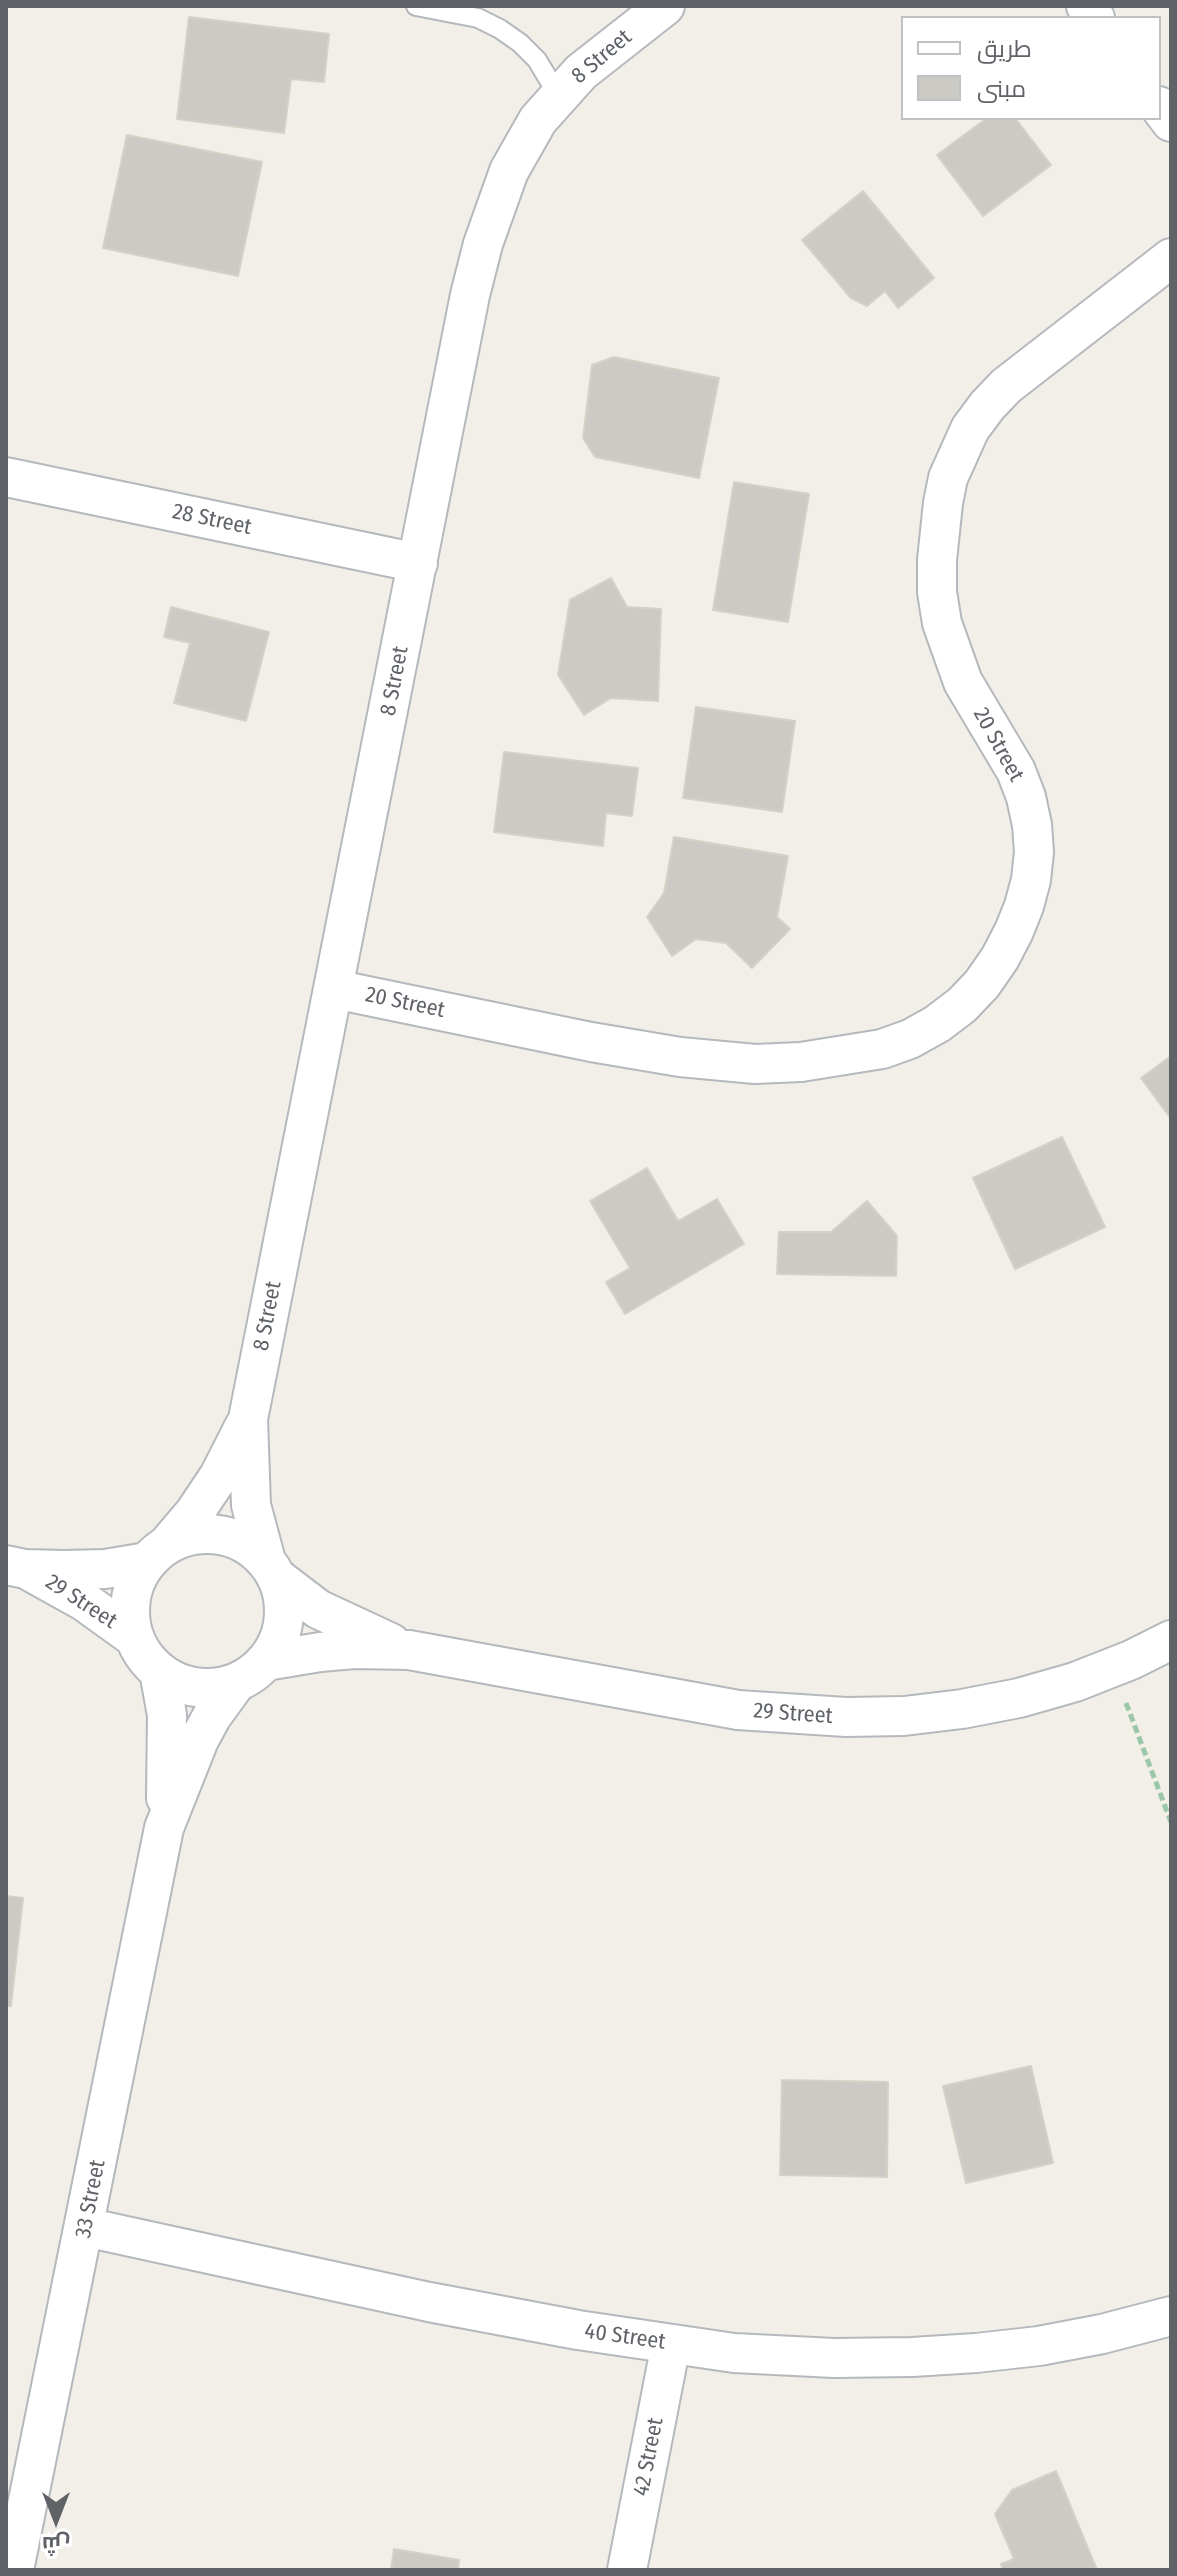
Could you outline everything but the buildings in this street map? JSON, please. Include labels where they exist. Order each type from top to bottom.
[{"type":"street","name":"8 Street","points":[[271,1569],[251,1505],[248,1419],[470,295],[483,244],[509,171],[538,120],[581,72],[665,6]]},
{"type":"street","name":"20 Street","points":[[334,989],[591,1042],[680,1057],[755,1064],[801,1062],[882,1049],[910,1039],[962,1005],[991,971],[1014,931],[1031,880],[1034,852],[1026,797],[1016,771],[963,682],[942,623],[937,592],[937,560],[948,478],[970,429],[1006,386],[1171,258]]},
{"type":"street","name":"28 Street","points":[[6,477],[418,563]]},
{"type":"street","name":"8 Street","points":[[157,1554],[195,1512],[219,1476],[248,1419]]},
{"type":"street","points":[[210,1534],[232,1538],[252,1548],[271,1569],[284,1599],[284,1623],[277,1645],[251,1672],[216,1687],[196,1687],[176,1682],[144,1656],[130,1618],[132,1595],[139,1575],[157,1554],[188,1537],[210,1534]]},
{"type":"street","name":"29 Street","points":[[16,1567],[105,1569],[157,1554]]},
{"type":"street","name":"29 Street","points":[[16,1567],[85,1602],[135,1638]]},
{"type":"street","name":"29 Street","points":[[271,1569],[318,1609],[409,1650]]},
{"type":"street","name":"29 Street","points":[[251,1672],[331,1651],[409,1650],[738,1710],[846,1717],[904,1716],[1019,1698],[1075,1682],[1171,1640]]},
{"type":"street","name":"33 Street","points":[[14,2570],[164,1828],[167,1715],[159,1671]]},
{"type":"street","name":"33 Street","points":[[164,1828],[199,1740],[212,1716],[251,1672]]},
{"type":"street","name":"40 Street","points":[[85,2227],[429,2302],[578,2330],[734,2353],[834,2358],[912,2357],[1039,2346],[1171,2316]]},
{"type":"street","name":"42 Street","points":[[627,2570],[671,2344]]},
{"type":"lane","points":[[416,6],[478,18],[500,29],[537,60],[558,95]]},
{"type":"path","points":[[1113,1667],[1171,1822]]}]
